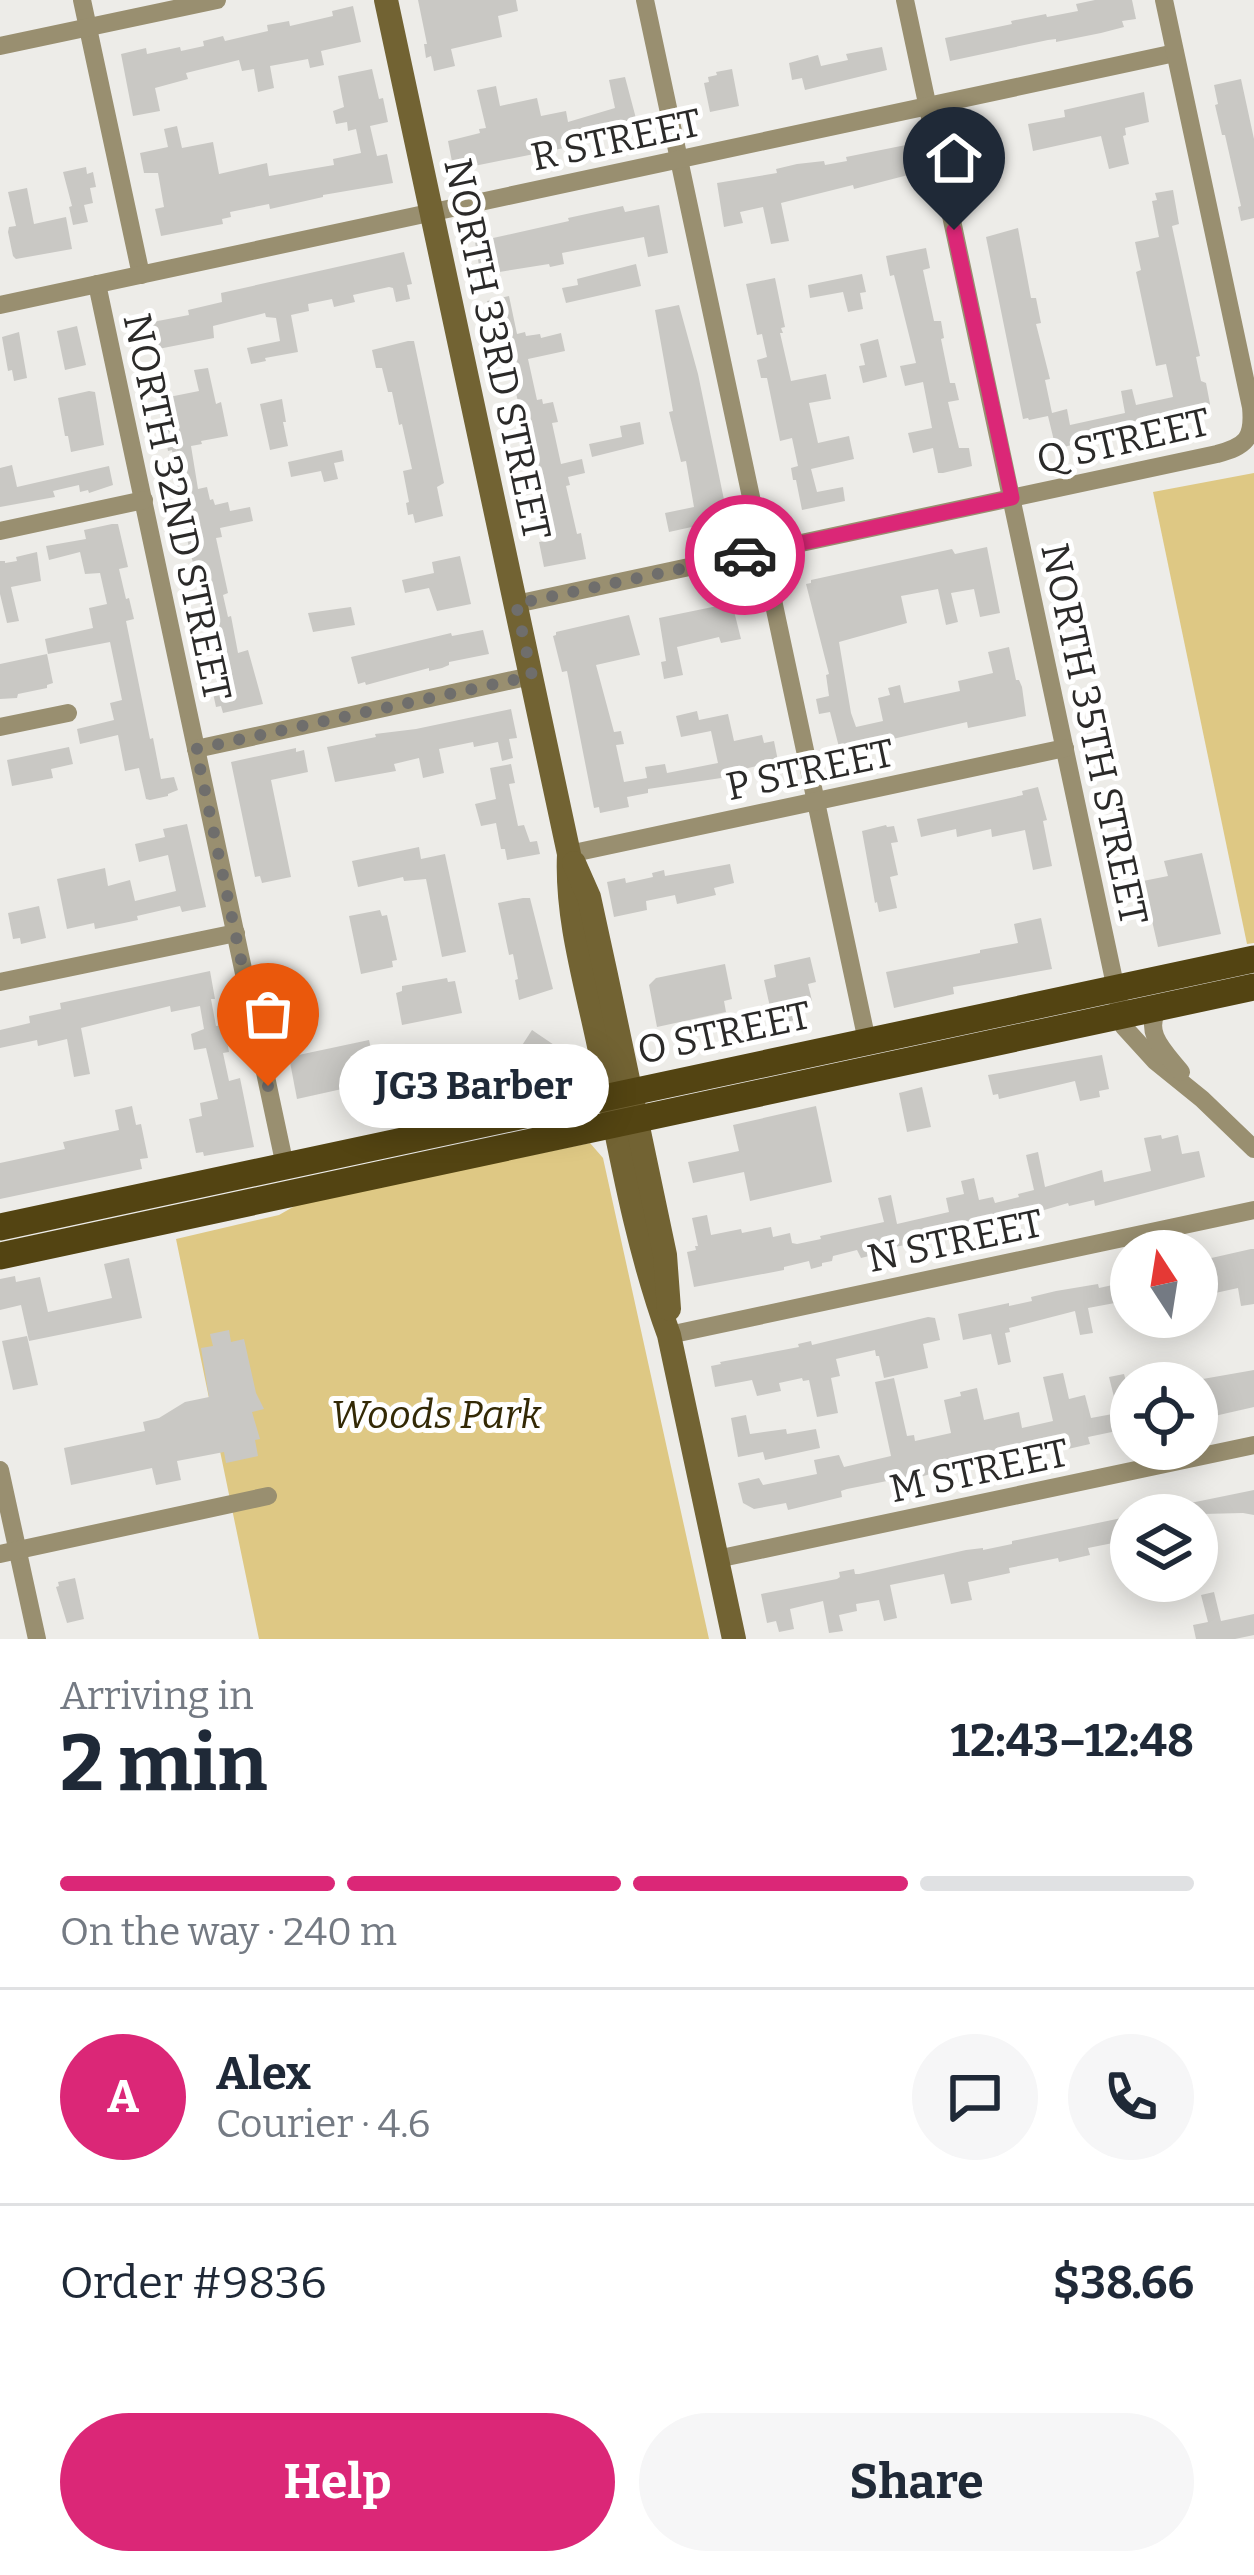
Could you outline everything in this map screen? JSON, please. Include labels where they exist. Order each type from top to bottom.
[{"type":"main road","name":"NORTH 33RD STREET","points":[[386,0],[569,854],[589,897],[645,1261],[669,1335],[734,1639]]},
{"type":"main road","name":"O STREET","points":[[0,1256],[623,1108],[1118,1002],[1254,959]]},
{"type":"main road","name":"O STREET","points":[[0,1227],[284,1166],[623,1108],[867,1041],[1118,1002],[1160,1007],[1254,987]]},
{"type":"street","name":"NORTH 32ND STREET","points":[[82,0],[141,275]]},
{"type":"street","points":[[0,46],[217,0]]},
{"type":"street","points":[[646,0],[867,1041]]},
{"type":"street","name":"NORTH 35TH STREET","points":[[904,0],[1118,1002]]},
{"type":"street","points":[[1164,0],[1175,53]]},
{"type":"street","name":"R STREET","points":[[0,305],[1175,53]]},
{"type":"street","name":"Q STREET","points":[[516,604],[1217,454],[1248,439],[1253,425],[1251,407],[1175,53]]},
{"type":"street","name":"NORTH 32ND STREET","points":[[97,284],[284,1166]]},
{"type":"street","points":[[0,531],[143,500]]},
{"type":"street","points":[[196,749],[532,676]]},
{"type":"street","points":[[0,727],[68,713]]},
{"type":"street","name":"P STREET","points":[[569,854],[1065,748]]},
{"type":"street","points":[[0,982],[236,933]]},
{"type":"street","points":[[1118,1002],[1125,1030],[1254,1150]]},
{"type":"street","points":[[1160,1007],[1154,1013],[1154,1036],[1202,1099]]},
{"type":"street","name":"N STREET","points":[[669,1335],[1254,1210]]},
{"type":"street","name":"M STREET","points":[[717,1559],[1254,1445]]},
{"type":"street","points":[[0,1470],[9,1552],[37,1639]]},
{"type":"street","points":[[9,1552],[268,1496]]},
{"type":"green space","points":[[1254,473],[1254,943],[1247,944],[1153,492]]},
{"type":"green space","name":"Woods Park","points":[[590,1143],[603,1158],[709,1639],[259,1639],[176,1239],[279,1215],[300,1203]]},
{"type":"building","points":[[418,0],[516,0],[518,11],[498,16],[502,37],[451,49],[455,66],[434,71],[431,56],[426,58]]},
{"type":"building","points":[[1132,0],[1136,19],[1101,33],[950,61],[945,38],[1078,11],[1076,4]]},
{"type":"building","points":[[353,6],[361,42],[321,51],[324,65],[310,68],[308,59],[270,66],[274,88],[258,92],[254,69],[242,71],[239,60],[186,73],[188,79],[155,88],[160,111],[133,116],[121,54],[146,48],[147,54],[180,47],[181,51],[223,36],[225,41],[268,31],[267,25],[289,21],[290,26],[333,16],[332,11]]},
{"type":"building","points":[[882,47],[887,70],[805,90],[802,78],[792,80],[789,63],[818,55],[821,66],[848,60],[846,54]]},
{"type":"building","points":[[372,69],[388,122],[370,126],[377,156],[387,154],[393,183],[270,209],[269,204],[230,212],[223,224],[161,236],[155,209],[164,207],[158,173],[144,173],[140,153],[168,147],[164,129],[177,126],[182,148],[213,142],[219,174],[267,163],[269,176],[334,165],[333,159],[361,153],[356,129],[348,131],[347,122],[336,124],[333,111],[344,107],[338,76]]},
{"type":"building","points":[[732,69],[739,106],[710,112],[704,83],[716,72]]},
{"type":"building","points":[[625,77],[638,126],[568,142],[569,147],[469,167],[470,171],[459,174],[457,166],[453,167],[448,141],[486,128],[477,90],[496,86],[500,106],[537,98],[541,116],[566,111],[568,122],[615,108],[609,80]]},
{"type":"building","points":[[1241,79],[1254,139],[1254,218],[1241,221],[1214,85]]},
{"type":"building","points":[[1144,92],[1149,122],[1125,128],[1123,136],[1129,164],[1109,169],[1101,136],[1033,151],[1028,124],[1065,117],[1064,110]]},
{"type":"building","points":[[906,145],[912,174],[781,203],[789,241],[771,244],[763,207],[740,212],[743,223],[724,227],[717,183],[777,173],[776,169],[797,164],[847,161],[846,157]]},
{"type":"building","points":[[86,167],[87,174],[93,172],[96,187],[90,188],[93,203],[84,205],[88,222],[73,225],[63,172]]},
{"type":"building","points":[[27,188],[34,224],[66,217],[72,249],[13,256],[8,232],[16,226],[8,192]]},
{"type":"building","points":[[1173,190],[1179,224],[1172,226],[1209,414],[1056,449],[1048,416],[1023,419],[986,237],[1018,228],[1031,298],[1036,298],[1041,323],[1036,324],[1050,379],[1045,380],[1052,413],[1067,409],[1070,425],[1125,413],[1121,391],[1132,389],[1136,405],[1173,397],[1166,364],[1156,366],[1136,272],[1141,270],[1135,242],[1159,237],[1152,201],[1157,200],[1155,193]]},
{"type":"building","points":[[659,205],[668,253],[648,257],[644,237],[562,253],[564,264],[550,267],[480,271],[475,242],[623,206],[625,212]]},
{"type":"building","points":[[926,248],[930,268],[923,270],[934,321],[941,321],[950,383],[955,383],[959,400],[948,402],[959,448],[969,448],[972,466],[943,473],[938,473],[933,448],[913,453],[908,433],[932,428],[923,382],[905,386],[900,366],[916,363],[886,256]]},
{"type":"building","points":[[404,252],[412,284],[407,285],[410,299],[396,302],[389,287],[353,295],[355,302],[334,307],[332,299],[308,304],[309,311],[291,315],[298,352],[251,364],[247,348],[280,341],[276,318],[265,313],[213,326],[214,338],[143,352],[137,325],[189,315],[188,310],[222,302],[221,293]]},
{"type":"building","points":[[636,264],[641,286],[566,303],[562,288],[578,285],[577,279]]},
{"type":"building","points":[[862,274],[863,309],[848,312],[843,292],[810,298],[808,285]]},
{"type":"building","points":[[775,278],[791,381],[826,374],[831,399],[809,403],[818,443],[849,436],[854,459],[811,469],[817,492],[843,487],[845,501],[802,510],[791,468],[798,466],[792,438],[780,441],[767,378],[761,378],[757,360],[767,357],[746,284]]},
{"type":"building","points":[[509,296],[517,334],[540,334],[541,338],[561,333],[565,351],[528,359],[537,400],[553,402],[558,422],[552,423],[561,464],[582,459],[585,473],[568,477],[570,485],[566,486],[586,559],[544,567],[539,542],[545,541],[522,443],[527,442],[508,357],[504,358],[497,320],[491,321],[487,301]]},
{"type":"building","points":[[679,305],[728,519],[669,532],[665,513],[694,507],[686,461],[681,462],[669,412],[673,411],[655,310]]},
{"type":"building","points":[[77,326],[86,365],[65,370],[57,331]]},
{"type":"building","points":[[19,332],[27,378],[14,381],[2,337]]},
{"type":"building","points":[[878,339],[887,377],[863,383],[860,344]]},
{"type":"building","points":[[414,341],[444,483],[437,487],[443,516],[415,523],[406,503],[403,471],[412,469],[402,424],[372,350]]},
{"type":"building","points":[[208,368],[228,436],[191,446],[198,489],[207,487],[210,500],[215,505],[228,502],[230,511],[250,507],[253,521],[220,528],[222,537],[216,538],[228,593],[223,595],[238,653],[248,650],[263,704],[223,713],[213,693],[219,692],[213,666],[217,665],[211,638],[207,638],[204,624],[208,623],[159,399],[199,391],[194,370]]},
{"type":"building","points":[[95,392],[104,445],[71,452],[58,398]]},
{"type":"building","points":[[282,399],[288,446],[270,450],[260,404]]},
{"type":"building","points":[[640,422],[644,444],[592,457],[589,444],[622,437],[620,426]]},
{"type":"building","points":[[342,450],[344,461],[334,463],[338,479],[324,482],[321,471],[291,477],[288,462]]},
{"type":"building","points":[[12,465],[17,487],[109,466],[113,485],[89,493],[80,492],[79,485],[53,491],[55,497],[0,507],[0,468]]},
{"type":"building","points":[[118,524],[128,567],[119,569],[134,619],[126,621],[150,739],[161,779],[174,777],[178,790],[150,800],[139,768],[125,771],[118,735],[80,744],[77,729],[114,720],[110,703],[122,700],[110,642],[48,654],[45,639],[93,628],[89,608],[107,604],[100,573],[85,574],[80,552],[49,560],[46,546],[86,539],[84,530]]},
{"type":"building","points":[[987,547],[1000,613],[980,617],[974,589],[951,593],[958,622],[946,625],[938,589],[901,596],[907,623],[839,642],[851,713],[856,727],[883,721],[878,698],[900,685],[904,703],[960,691],[958,681],[993,673],[988,652],[1009,647],[1026,716],[968,728],[967,722],[840,751],[830,712],[819,714],[816,699],[829,696],[829,674],[806,584],[952,549],[955,554]]},
{"type":"building","points":[[37,552],[41,581],[11,587],[19,621],[7,623],[0,594],[0,561],[17,561],[16,557]]},
{"type":"building","points":[[460,556],[471,604],[437,611],[429,588],[405,593],[402,580],[434,573],[432,562]]},
{"type":"building","points":[[732,603],[741,639],[721,643],[719,637],[677,647],[683,675],[664,679],[659,618]]},
{"type":"building","points":[[351,607],[355,625],[313,632],[308,613]]},
{"type":"building","points":[[629,615],[640,655],[596,665],[614,732],[621,731],[624,744],[616,745],[624,782],[647,778],[645,767],[665,764],[667,773],[718,763],[711,731],[681,737],[676,716],[697,711],[699,720],[728,714],[734,741],[762,735],[764,743],[774,741],[778,761],[740,770],[741,775],[648,789],[648,793],[627,797],[629,807],[600,813],[599,807],[594,808],[567,671],[562,672],[553,636]]},
{"type":"building","points":[[483,630],[489,654],[358,684],[351,657]]},
{"type":"building","points":[[47,654],[53,683],[17,698],[0,699],[0,664]]},
{"type":"building","points":[[511,709],[517,738],[509,739],[513,758],[502,761],[498,742],[474,747],[473,742],[439,749],[444,773],[423,778],[419,758],[394,764],[396,771],[335,782],[327,747]]},
{"type":"building","points":[[69,747],[73,764],[51,769],[53,778],[12,786],[7,760]]},
{"type":"building","points":[[296,748],[296,752],[304,750],[308,772],[271,780],[291,877],[262,883],[260,876],[255,877],[231,762]]},
{"type":"building","points":[[511,764],[515,783],[509,784],[518,826],[524,825],[530,842],[537,841],[540,854],[507,860],[496,823],[481,826],[475,804],[496,799],[490,768]]},
{"type":"building","points":[[1038,787],[1052,866],[1033,870],[1025,830],[992,837],[991,829],[957,837],[956,829],[921,837],[917,819],[1023,795],[1022,791]]},
{"type":"building","points":[[187,824],[206,907],[182,912],[180,906],[95,929],[94,923],[67,929],[57,879],[105,868],[108,886],[130,880],[135,901],[176,891],[168,855],[139,862],[135,844],[165,837],[163,829]]},
{"type":"building","points":[[894,826],[898,842],[891,843],[898,875],[890,877],[897,908],[879,912],[862,831]]},
{"type":"building","points":[[419,847],[421,859],[445,854],[466,952],[442,957],[426,879],[404,881],[403,877],[358,887],[352,861]]},
{"type":"building","points":[[1202,853],[1221,934],[1158,947],[1143,881],[1168,876],[1164,861]]},
{"type":"building","points":[[730,864],[734,883],[714,888],[716,895],[677,904],[675,895],[646,901],[647,910],[614,917],[607,882],[625,878],[626,883],[664,870],[665,876]]},
{"type":"building","points":[[530,898],[553,989],[519,1000],[513,954],[509,955],[498,903]]},
{"type":"building","points":[[39,906],[46,938],[21,944],[20,938],[13,939],[8,913]]},
{"type":"building","points":[[380,910],[382,916],[387,915],[397,960],[392,961],[393,967],[361,974],[349,916]]},
{"type":"building","points":[[1041,918],[1052,969],[953,987],[954,994],[894,1008],[886,972],[1018,943],[1014,924]]},
{"type":"building","points":[[810,957],[816,982],[808,984],[812,1001],[792,1005],[795,1020],[774,1025],[764,980],[776,977],[774,965]]},
{"type":"building","points":[[725,964],[732,999],[724,1001],[726,1012],[657,1027],[649,985],[656,978]]},
{"type":"building","points":[[210,971],[216,1026],[224,1025],[229,1052],[223,1053],[229,1081],[240,1078],[254,1147],[204,1156],[196,1153],[189,1119],[202,1116],[200,1103],[218,1099],[206,1048],[194,1050],[191,1034],[204,1029],[200,1006],[171,1012],[170,1006],[81,1028],[90,1074],[74,1077],[67,1039],[0,1048],[0,1030],[30,1023],[29,1016],[61,1009],[60,1003]]},
{"type":"building","points":[[447,978],[455,981],[462,1013],[402,1025],[396,993],[402,986]]},
{"type":"building","points":[[532,1030],[560,1049],[548,1068],[519,1050]]},
{"type":"building","points":[[369,1040],[378,1081],[297,1099],[289,1057]]},
{"type":"building","points":[[1102,1055],[1109,1089],[1099,1091],[1100,1097],[1080,1101],[1075,1081],[999,1099],[998,1094],[993,1095],[988,1075]]},
{"type":"building","points":[[473,1059],[478,1081],[425,1092],[421,1071]]},
{"type":"building","points":[[922,1087],[931,1127],[907,1132],[899,1093]]},
{"type":"building","points":[[132,1106],[148,1158],[140,1159],[142,1169],[0,1199],[0,1163],[65,1149],[63,1142],[119,1130],[115,1110]]},
{"type":"building","points":[[816,1106],[832,1182],[750,1201],[744,1172],[693,1183],[688,1162],[739,1151],[733,1125]]},
{"type":"building","points":[[1161,1135],[1162,1139],[1178,1135],[1182,1154],[1199,1151],[1205,1177],[1095,1206],[1094,1200],[1068,1203],[1000,1223],[917,1239],[861,1258],[857,1250],[833,1256],[832,1261],[811,1269],[809,1261],[694,1287],[687,1252],[698,1246],[692,1218],[707,1215],[711,1235],[771,1227],[773,1237],[790,1233],[792,1243],[797,1244],[884,1222],[878,1198],[891,1195],[897,1224],[949,1212],[946,1198],[964,1194],[961,1181],[974,1178],[979,1200],[993,1197],[995,1203],[1019,1197],[1034,1190],[1026,1155],[1038,1152],[1045,1187],[1102,1170],[1104,1182],[1151,1171],[1144,1138]]},
{"type":"building","points":[[1254,1249],[1254,1304],[1241,1306],[1238,1288],[1218,1292],[1218,1257]]},
{"type":"building","points":[[129,1258],[142,1318],[29,1341],[21,1305],[0,1310],[0,1279],[15,1276],[16,1282],[40,1277],[48,1312],[112,1298],[104,1264]]},
{"type":"building","points":[[1098,1284],[1099,1288],[1110,1286],[1110,1304],[1088,1308],[1093,1333],[1080,1335],[1075,1311],[1009,1328],[1005,1333],[1011,1362],[998,1365],[991,1334],[963,1340],[958,1314],[1032,1301],[1031,1297],[1056,1291]]},
{"type":"building","points":[[935,1318],[940,1340],[923,1344],[928,1368],[884,1378],[875,1350],[836,1359],[840,1376],[831,1378],[838,1413],[817,1417],[809,1380],[802,1378],[779,1383],[781,1391],[757,1396],[752,1380],[715,1387],[711,1366],[720,1362]]},
{"type":"building","points":[[229,1330],[231,1342],[244,1339],[264,1409],[252,1412],[260,1439],[255,1440],[258,1456],[226,1463],[224,1452],[177,1461],[181,1480],[156,1485],[152,1468],[71,1485],[64,1448],[145,1431],[143,1422],[185,1402],[209,1397],[201,1348],[213,1346],[210,1334]]},
{"type":"building","points":[[27,1336],[38,1385],[13,1390],[2,1341]]},
{"type":"building","points":[[1254,1370],[1254,1407],[1218,1415],[1218,1376]]},
{"type":"building","points":[[1063,1373],[1069,1399],[1085,1395],[1091,1418],[1110,1414],[1110,1432],[1088,1437],[1090,1444],[1068,1449],[1067,1444],[1042,1449],[1044,1454],[1032,1456],[1030,1451],[945,1475],[944,1470],[847,1489],[841,1491],[842,1497],[788,1510],[786,1503],[754,1509],[743,1503],[738,1483],[759,1478],[763,1485],[817,1474],[814,1460],[839,1455],[844,1467],[891,1456],[875,1382],[894,1378],[907,1436],[914,1435],[915,1441],[951,1433],[944,1400],[977,1388],[984,1420],[1019,1412],[1022,1428],[1053,1421],[1043,1377]]},
{"type":"building","points":[[746,1415],[750,1434],[816,1429],[820,1448],[765,1460],[763,1452],[738,1457],[731,1418]]},
{"type":"building","points":[[1254,1490],[1254,1515],[1218,1514],[1218,1497]]},
{"type":"building","points":[[1110,1520],[1110,1544],[1088,1548],[1090,1555],[1009,1568],[1010,1573],[968,1582],[972,1600],[951,1604],[944,1574],[890,1585],[897,1618],[884,1621],[879,1600],[856,1604],[857,1611],[839,1615],[843,1631],[829,1633],[823,1601],[790,1609],[794,1629],[779,1632],[776,1621],[767,1623],[761,1594],[837,1579],[839,1572],[854,1569],[859,1574]]},
{"type":"building","points":[[75,1578],[84,1619],[67,1623],[56,1587],[58,1582]]},
{"type":"building","points":[[1203,1602],[1216,1602],[1221,1621],[1254,1614],[1254,1635],[1196,1639],[1193,1625],[1208,1622]]},
{"type":"way so far","points":[[268,1086],[196,749],[532,676],[516,604],[745,555]]},
{"type":"place","name":"JG3 Barber","points":[[268,1086]]},
{"type":"route","points":[[745,555],[1012,498],[954,230]]}]
